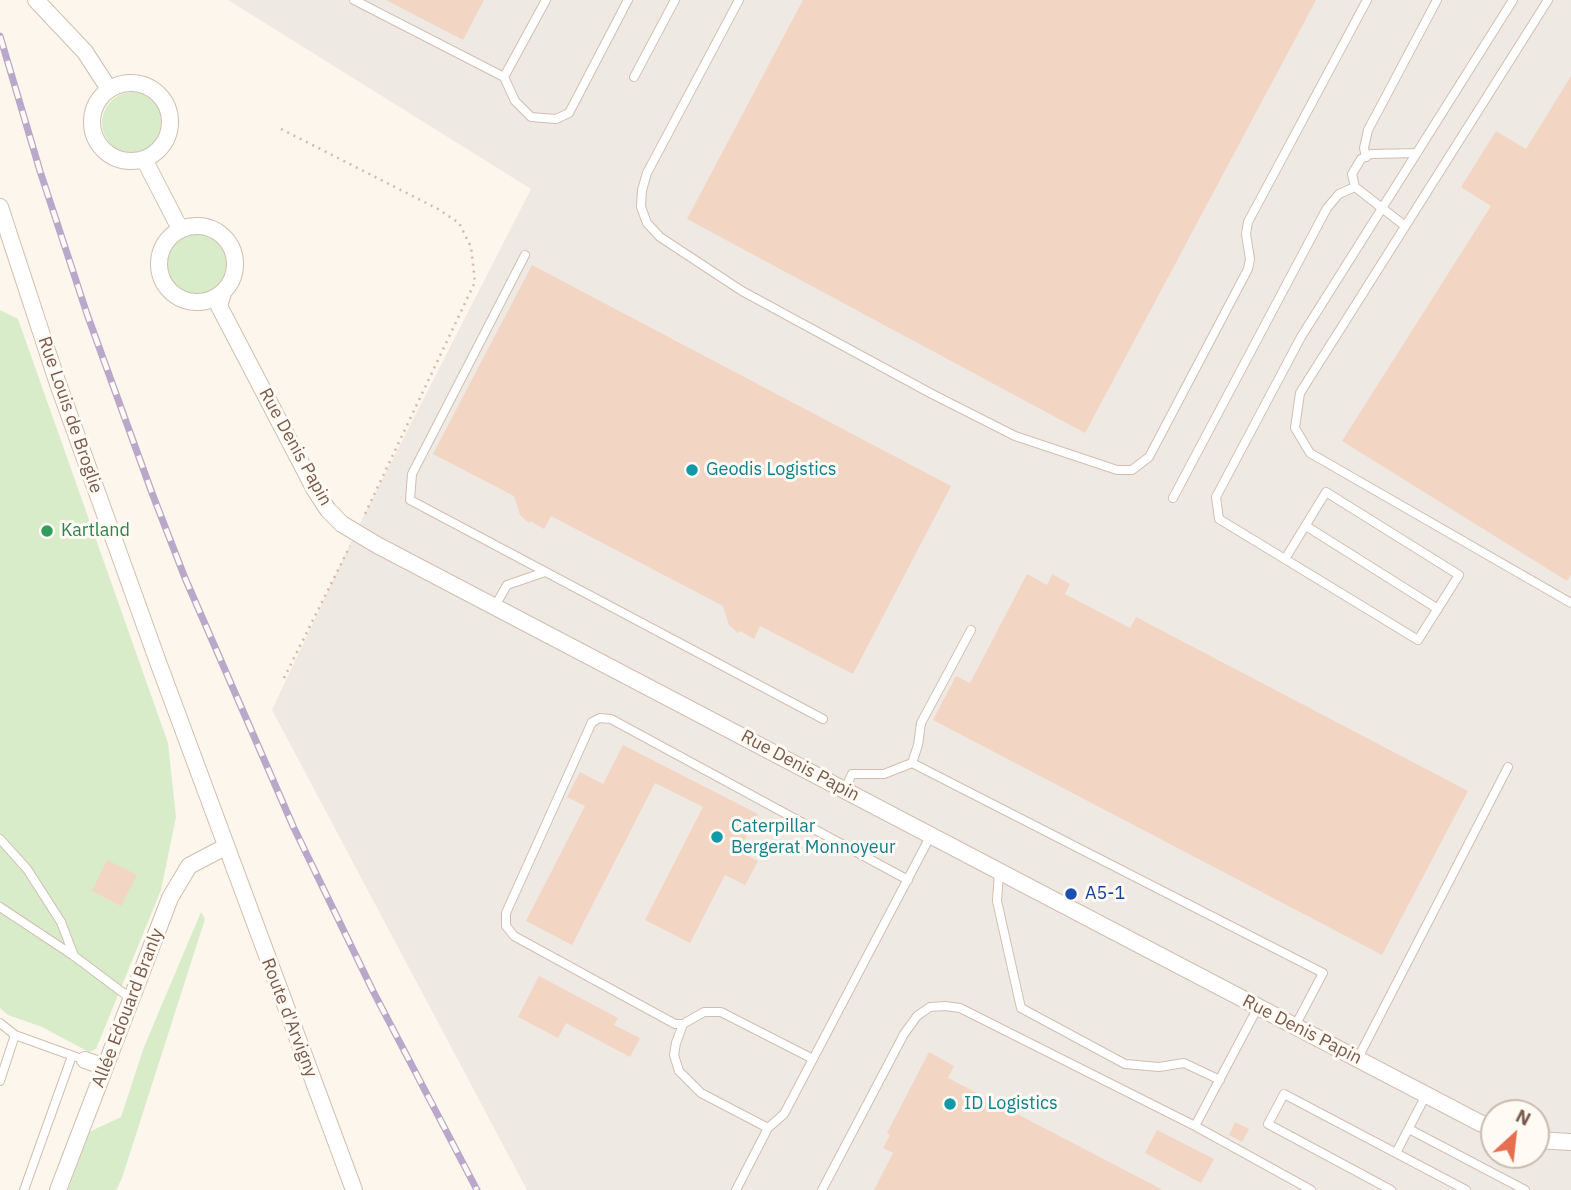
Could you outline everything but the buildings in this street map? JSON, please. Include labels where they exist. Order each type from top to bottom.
[{"type":"street","points":[[36,0],[85,52],[109,89]]},
{"type":"street","points":[[120,84],[144,85],[155,91],[168,110],[168,134],[155,153],[144,159],[133,161],[111,156],[95,139],[92,117],[101,96],[120,84]]},
{"type":"street","points":[[144,159],[182,228]]},
{"type":"street","name":"Rue Louis de Broglie","points":[[0,207],[57,381],[225,847]]},
{"type":"street","points":[[206,227],[226,239],[232,249],[235,261],[230,284],[213,300],[201,303],[177,298],[167,290],[161,279],[158,268],[163,244],[182,228],[206,227]]},
{"type":"street","name":"Rue Denis Papin","points":[[223,293],[219,306],[315,490],[328,510],[342,524],[495,607],[1480,1121]]},
{"type":"street","name":"Allée Edouard Branly","points":[[58,1190],[170,898],[189,866],[225,847]]},
{"type":"street","name":"Route d'Arvigny","points":[[225,847],[354,1190]]},
{"type":"street","points":[[78,1058],[105,1067]]},
{"type":"street","points":[[1550,1141],[1571,1142]]},
{"type":"lane","points":[[354,0],[504,77],[515,101],[531,117],[556,119],[569,113],[628,0]]},
{"type":"lane","points":[[504,77],[546,0]]},
{"type":"lane","points":[[634,77],[675,0]]},
{"type":"lane","points":[[738,0],[648,173],[642,190],[641,207],[647,223],[660,237],[742,291],[932,394],[1015,436],[1117,470],[1132,470],[1149,457],[1248,269],[1248,222],[1367,0]]},
{"type":"lane","points":[[1366,157],[1364,148],[1368,130],[1437,0]]},
{"type":"lane","points":[[1285,559],[1326,492],[1459,575],[1419,640],[1285,559],[1219,519],[1216,497],[1301,337],[1513,0]]},
{"type":"lane","points":[[1548,0],[1300,393],[1295,428],[1310,453],[1571,603]]},
{"type":"lane","points":[[1405,226],[1355,187],[1352,174],[1356,165],[1371,154],[1417,153]]},
{"type":"lane","points":[[1173,498],[1327,208],[1339,194],[1355,187]]},
{"type":"lane","points":[[525,255],[412,474],[410,500],[822,719]]},
{"type":"lane","points":[[1306,526],[1438,609]]},
{"type":"lane","points":[[495,607],[506,585],[545,572]]},
{"type":"lane","points":[[912,763],[918,744],[920,723],[971,630]]},
{"type":"lane","points":[[813,1059],[721,1012],[705,1012],[683,1024],[675,1024],[514,936],[506,926],[506,913],[592,722],[600,718],[611,719],[908,880]]},
{"type":"lane","points":[[845,789],[852,774],[884,774],[912,763],[1323,973],[1295,1026]]},
{"type":"lane","points":[[1358,1058],[1508,767]]},
{"type":"lane","points":[[736,1190],[768,1128],[784,1114],[931,835]]},
{"type":"lane","points":[[0,839],[27,869],[54,911],[75,956]]},
{"type":"lane","points":[[999,871],[997,901],[1021,1008],[1125,1064],[1160,1067],[1184,1063],[1220,1080]]},
{"type":"lane","points":[[0,907],[75,956],[130,998]]},
{"type":"lane","points":[[822,1190],[904,1034],[917,1016],[930,1007],[960,1008],[1195,1126],[1311,1190]]},
{"type":"lane","points":[[1195,1126],[1258,1007]]},
{"type":"lane","points":[[0,1023],[15,1035],[78,1058],[24,1190]]},
{"type":"lane","points":[[683,1024],[674,1055],[679,1071],[701,1093],[768,1128]]},
{"type":"lane","points":[[0,1081],[15,1035]]},
{"type":"lane","points":[[1391,1190],[1268,1124],[1284,1094],[1466,1190]]},
{"type":"lane","points":[[1396,1153],[1426,1095]]},
{"type":"lane","points":[[1409,1129],[1525,1190]]},
{"type":"path","points":[[281,129],[438,209],[459,223],[471,247],[475,282],[284,678]]},
{"type":"shaded area","points":[[228,0],[1571,0],[1571,1190],[527,1190],[272,710],[359,525],[531,189]]},
{"type":"green space","points":[[133,92],[155,101],[164,123],[155,145],[133,154],[111,145],[102,123],[111,101]]},
{"type":"green space","points":[[197,234],[219,243],[228,265],[219,287],[197,296],[175,287],[166,265],[175,243]]},
{"type":"green space","name":"Kartland","points":[[0,310],[18,319],[168,743],[176,817],[161,890],[96,1049],[89,1052],[42,1027],[8,1015],[0,1008]]},
{"type":"green space","points":[[201,912],[205,919],[122,1178],[116,1190],[68,1190],[89,1132],[121,1117],[144,1047]]},
{"type":"railway","points":[[0,36],[40,171],[87,314],[185,578],[293,826],[373,991],[477,1190]]},
{"type":"place","name":"Geodis Logistics","points":[[692,470]]},
{"type":"place","name":"Kartland","points":[[47,531]]},
{"type":"place","name":"Caterpillar Bergerat Monnoyeur","points":[[717,837]]},
{"type":"place","name":"A5-1","points":[[1071,894]]},
{"type":"place","name":"ID Logistics","points":[[950,1104]]}]
